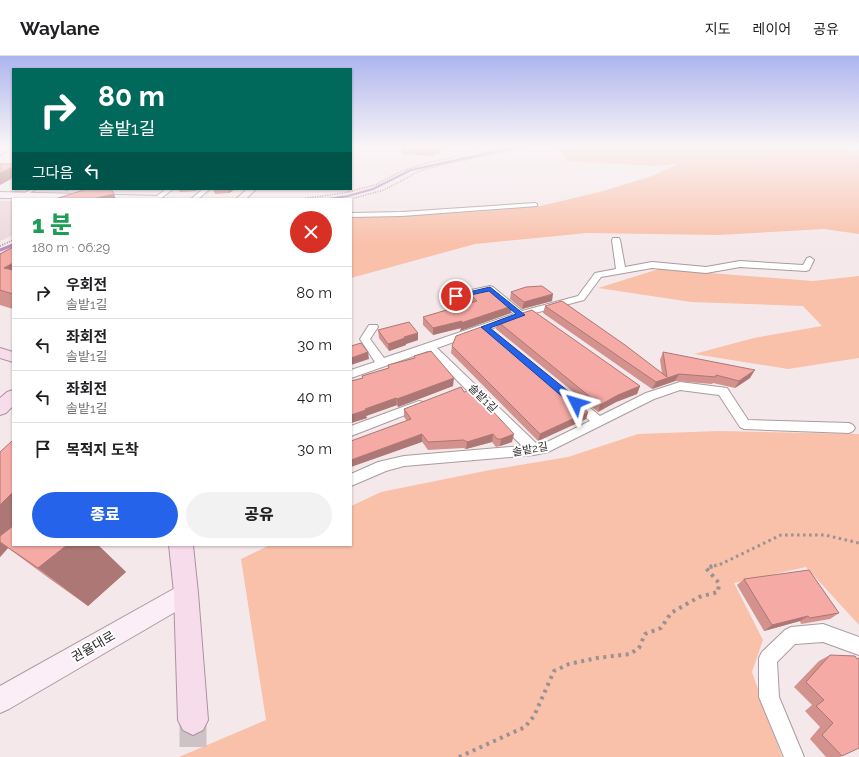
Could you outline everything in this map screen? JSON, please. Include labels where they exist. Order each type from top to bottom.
[{"type":"main road","points":[[0,353],[12,357]]},
{"type":"main road","points":[[0,408],[12,397]]},
{"type":"main road","points":[[181,546],[186,593],[192,720]]},
{"type":"street","points":[[158,198],[169,190]]},
{"type":"street","points":[[195,198],[206,190]]},
{"type":"street","points":[[242,198],[251,190]]},
{"type":"street","points":[[0,195],[124,198]]},
{"type":"street","points":[[352,215],[402,214],[535,205]]},
{"type":"street","points":[[616,240],[621,271]]},
{"type":"street","points":[[352,374],[532,311],[581,298],[598,275],[652,265],[706,270],[740,264],[806,268],[810,260]]},
{"type":"street","points":[[456,296],[490,289],[521,315]]},
{"type":"street","points":[[532,311],[544,320]]},
{"type":"street","points":[[373,327],[365,339],[382,363]]},
{"type":"street","points":[[485,327],[497,337]]},
{"type":"street","name":"솔밭1길","points":[[430,347],[534,450]]},
{"type":"street","points":[[456,390],[470,385]]},
{"type":"street","name":"솔밭2길","points":[[352,480],[383,466],[404,462],[534,450],[548,447],[650,396],[680,386],[723,391],[744,424],[850,428]]},
{"type":"street","points":[[638,387],[650,396]]},
{"type":"street","points":[[568,397],[598,421]]},
{"type":"street","points":[[352,431],[428,401]]},
{"type":"street","name":"권율대로","points":[[0,700],[186,593]]},
{"type":"street","points":[[794,757],[769,697],[768,658],[791,636],[823,633],[859,646]]},
{"type":"lane","points":[[24,195],[32,190]]},
{"type":"path","points":[[307,198],[344,193],[375,185],[385,180]]},
{"type":"path","points":[[352,199],[384,190],[403,180]]},
{"type":"path","points":[[0,246],[12,240]]},
{"type":"path","points":[[458,757],[525,727],[534,716],[554,671],[569,664],[597,658],[630,654],[639,648],[646,634],[661,628],[671,613],[699,597],[718,592],[719,584],[706,568],[721,564],[781,535],[825,535],[859,544]]},
{"type":"shaded area","points":[[640,180],[859,180],[859,234],[824,229],[718,235],[587,233],[475,244],[352,278],[352,217],[474,212],[540,206],[600,192]]},
{"type":"shaded area","points":[[0,201],[12,201],[12,235],[0,241]]},
{"type":"shaded area","points":[[659,269],[813,281],[859,276],[859,358],[788,369],[694,354],[754,338],[822,326],[803,306],[691,302],[598,288]]},
{"type":"shaded area","points":[[718,431],[859,434],[859,625],[806,567],[734,583],[763,640],[752,672],[782,757],[179,757],[266,720],[241,559],[268,546],[352,546],[352,506],[381,492],[490,470],[568,457],[638,434]]},
{"type":"building","points":[[84,190],[112,190],[114,194],[96,198],[58,198]]},
{"type":"building","points":[[12,248],[12,264],[4,268],[12,270],[12,294],[0,290],[0,254]]},
{"type":"building","points":[[542,286],[553,294],[524,302],[511,292],[526,287]]},
{"type":"building","points":[[491,289],[512,306],[461,323],[462,321],[433,328],[423,317],[477,301],[470,294]]},
{"type":"building","points":[[562,301],[625,345],[667,377],[663,352],[755,370],[739,381],[716,375],[716,377],[679,374],[656,382],[545,306]]},
{"type":"building","points":[[532,310],[640,386],[618,395],[600,405],[497,321]]},
{"type":"building","points":[[409,322],[418,333],[388,344],[378,330]]},
{"type":"building","points":[[484,326],[588,412],[540,434],[452,346],[456,336]]},
{"type":"building","points":[[361,343],[368,352],[352,358],[352,346]]},
{"type":"building","points":[[431,351],[454,378],[352,415],[352,381],[363,378],[362,376],[389,368],[388,365],[415,358],[414,356]]},
{"type":"building","points":[[461,387],[464,392],[473,390],[514,434],[501,439],[497,439],[493,434],[467,442],[464,440],[428,442],[422,434],[352,460],[352,441],[411,419],[404,409]]},
{"type":"building","points":[[12,441],[12,493],[0,505],[0,452]]},
{"type":"building","points":[[12,527],[12,546],[66,546],[38,568],[0,542],[0,536]]},
{"type":"building","points":[[809,570],[839,613],[810,618],[808,616],[772,625],[744,579]]},
{"type":"building","points":[[830,655],[855,656],[857,659],[859,658],[859,748],[842,756],[822,735],[833,723],[816,706],[824,700],[806,682]]},
{"type":"waterway","points":[[335,198],[373,189],[392,180]]},
{"type":"waterway","points":[[0,250],[12,245]]},
{"type":"tunnel","points":[[193,720],[193,757]]},
{"type":"route","points":[[456,296],[490,289],[521,315],[485,327],[576,403]]}]
